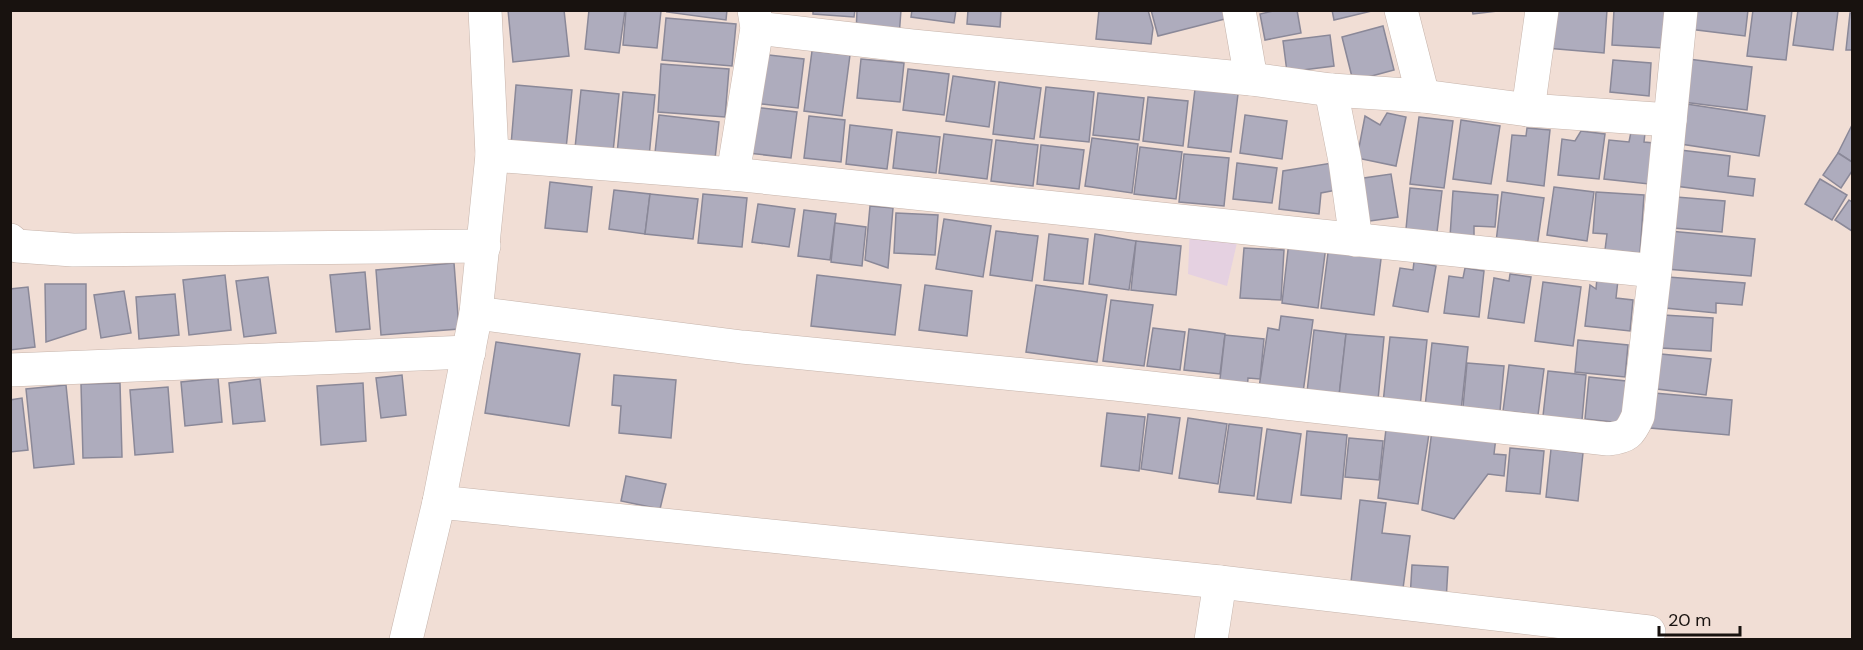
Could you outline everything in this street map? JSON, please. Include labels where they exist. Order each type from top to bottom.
[{"type":"street","points":[[406,639],[439,502],[476,313],[492,155],[485,10]]},
{"type":"street","points":[[1239,10],[1251,79]]},
{"type":"street","points":[[1401,10],[1423,96]]},
{"type":"street","points":[[1528,110],[1542,10]]},
{"type":"street","points":[[476,313],[742,347],[1115,384],[1608,439],[1622,437],[1632,430],[1638,416],[1682,10]]},
{"type":"street","points":[[733,174],[755,19],[912,46],[1251,79],[1331,90],[1423,96],[1528,110],[1670,120]]},
{"type":"street","points":[[1331,90],[1345,161],[1356,240]]},
{"type":"street","points":[[492,155],[733,174],[1655,271]]},
{"type":"street","points":[[10,240],[17,246],[73,250],[484,246]]},
{"type":"street","points":[[10,370],[469,352]]},
{"type":"street","points":[[439,502],[1220,582],[1649,632]]},
{"type":"street","points":[[1211,639],[1220,582]]},
{"type":"shaded area","points":[[1190,227],[1239,234],[1227,286],[1188,274]]},
{"type":"building","points":[[508,10],[564,10],[569,56],[513,62]]},
{"type":"building","points":[[589,10],[625,10],[619,53],[585,49]]},
{"type":"building","points":[[626,10],[661,11],[657,48],[623,45]]},
{"type":"building","points":[[668,10],[727,10],[726,20],[667,12]]},
{"type":"building","points":[[813,10],[855,10],[854,17],[813,14]]},
{"type":"building","points":[[857,10],[901,10],[899,37],[856,35]]},
{"type":"building","points":[[912,10],[956,10],[954,23],[911,17]]},
{"type":"building","points":[[968,10],[1001,10],[1000,27],[967,24]]},
{"type":"building","points":[[1099,10],[1148,10],[1153,28],[1151,44],[1096,39]]},
{"type":"building","points":[[1151,10],[1227,10],[1229,18],[1158,36]]},
{"type":"building","points":[[1277,10],[1297,10],[1301,33],[1265,40],[1260,14]]},
{"type":"building","points":[[1332,10],[1372,10],[1372,11],[1334,20]]},
{"type":"building","points":[[1472,10],[1506,10],[1473,14]]},
{"type":"building","points":[[1549,10],[1607,10],[1604,53],[1546,48]]},
{"type":"building","points":[[1614,10],[1666,10],[1663,48],[1612,45]]},
{"type":"building","points":[[1692,10],[1748,10],[1745,36],[1689,29]]},
{"type":"building","points":[[1753,10],[1792,10],[1786,60],[1747,56]]},
{"type":"building","points":[[1798,10],[1838,11],[1833,50],[1793,45]]},
{"type":"building","points":[[1850,13],[1852,13],[1852,50],[1846,50]]},
{"type":"building","points":[[666,18],[736,24],[732,66],[662,60]]},
{"type":"building","points":[[1383,26],[1394,70],[1353,81],[1342,37]]},
{"type":"building","points":[[1330,35],[1334,66],[1287,72],[1283,41]]},
{"type":"building","points":[[812,51],[850,55],[842,116],[804,111]]},
{"type":"building","points":[[759,54],[804,59],[798,108],[753,103]]},
{"type":"building","points":[[861,59],[904,63],[900,102],[857,98]]},
{"type":"building","points":[[1688,59],[1752,67],[1747,110],[1683,102]]},
{"type":"building","points":[[1613,60],[1651,63],[1649,96],[1610,92]]},
{"type":"building","points":[[661,64],[729,69],[725,117],[658,112]]},
{"type":"building","points":[[908,69],[949,74],[944,115],[903,110]]},
{"type":"building","points":[[953,76],[995,82],[989,127],[946,121]]},
{"type":"building","points":[[999,82],[1041,88],[1034,139],[993,134]]},
{"type":"building","points":[[516,85],[572,90],[566,149],[511,145]]},
{"type":"building","points":[[1046,87],[1094,92],[1089,142],[1040,137]]},
{"type":"building","points":[[1195,89],[1238,94],[1231,152],[1188,147]]},
{"type":"building","points":[[581,90],[619,94],[613,152],[575,148]]},
{"type":"building","points":[[623,92],[655,95],[649,157],[617,154]]},
{"type":"building","points":[[1098,93],[1144,98],[1139,140],[1093,135]]},
{"type":"building","points":[[1148,97],[1188,101],[1183,146],[1143,141]]},
{"type":"building","points":[[1680,103],[1765,116],[1759,156],[1674,143]]},
{"type":"building","points":[[753,107],[797,112],[791,158],[748,153]]},
{"type":"building","points":[[1387,113],[1406,117],[1396,166],[1357,158],[1365,116],[1380,125]]},
{"type":"building","points":[[659,115],[719,122],[715,159],[655,153]]},
{"type":"building","points":[[1245,115],[1287,121],[1282,159],[1240,153]]},
{"type":"building","points":[[809,116],[845,120],[841,162],[804,158]]},
{"type":"building","points":[[1419,117],[1453,121],[1444,188],[1410,184]]},
{"type":"building","points":[[1461,120],[1500,126],[1491,184],[1453,179]]},
{"type":"building","points":[[850,125],[892,130],[887,169],[846,164]]},
{"type":"building","points":[[1852,125],[1852,162],[1838,153]]},
{"type":"building","points":[[1527,128],[1550,130],[1544,186],[1507,181],[1512,135],[1526,136]]},
{"type":"building","points":[[1581,131],[1605,134],[1599,179],[1558,175],[1562,139],[1575,141]]},
{"type":"building","points":[[897,132],[940,137],[936,173],[893,168]]},
{"type":"building","points":[[1631,132],[1645,133],[1644,142],[1654,143],[1649,184],[1604,179],[1609,140],[1629,142]]},
{"type":"building","points":[[944,134],[992,140],[987,179],[939,173]]},
{"type":"building","points":[[1092,138],[1138,144],[1132,193],[1085,186]]},
{"type":"building","points":[[996,140],[1038,145],[1033,186],[991,181]]},
{"type":"building","points":[[1041,145],[1084,150],[1079,189],[1037,184]]},
{"type":"building","points":[[1140,147],[1182,152],[1176,199],[1134,194]]},
{"type":"building","points":[[1680,150],[1730,156],[1728,176],[1755,179],[1753,196],[1675,186]]},
{"type":"building","points":[[1838,153],[1852,162],[1852,171],[1841,188],[1823,175]]},
{"type":"building","points":[[1184,154],[1229,158],[1224,206],[1179,202]]},
{"type":"building","points":[[1237,163],[1277,168],[1272,203],[1233,199]]},
{"type":"building","points":[[1332,163],[1337,190],[1321,193],[1319,214],[1279,209],[1283,171]]},
{"type":"building","points":[[1391,174],[1398,217],[1363,222],[1357,179]]},
{"type":"building","points":[[1820,179],[1847,195],[1832,220],[1805,204]]},
{"type":"building","points":[[550,182],[592,187],[587,232],[545,228]]},
{"type":"building","points":[[1554,187],[1594,192],[1587,241],[1547,235]]},
{"type":"building","points":[[1410,188],[1442,191],[1437,232],[1406,229]]},
{"type":"building","points":[[614,190],[650,194],[645,234],[609,229]]},
{"type":"building","points":[[1453,191],[1498,195],[1495,227],[1474,226],[1474,239],[1450,237]]},
{"type":"building","points":[[1502,192],[1544,198],[1537,247],[1496,242]]},
{"type":"building","points":[[1596,192],[1644,195],[1640,253],[1605,250],[1607,234],[1593,233]]},
{"type":"building","points":[[650,194],[698,199],[693,239],[645,234]]},
{"type":"building","points":[[703,194],[747,198],[742,247],[698,243]]},
{"type":"building","points":[[1676,197],[1725,201],[1722,232],[1673,228]]},
{"type":"building","points":[[1849,200],[1852,202],[1852,231],[1835,220]]},
{"type":"building","points":[[758,204],[795,209],[789,247],[752,242]]},
{"type":"building","points":[[870,206],[893,208],[888,268],[865,260]]},
{"type":"building","points":[[804,210],[836,214],[830,260],[798,256]]},
{"type":"building","points":[[896,213],[938,215],[935,255],[894,253]]},
{"type":"building","points":[[944,219],[991,226],[983,277],[936,269]]},
{"type":"building","points":[[835,223],[866,227],[862,266],[831,262]]},
{"type":"building","points":[[996,231],[1038,236],[1032,281],[990,275]]},
{"type":"building","points":[[1669,231],[1755,239],[1751,276],[1666,269]]},
{"type":"building","points":[[1049,234],[1088,239],[1083,284],[1044,280]]},
{"type":"building","points":[[1095,234],[1136,241],[1129,290],[1089,284]]},
{"type":"building","points":[[1136,241],[1181,246],[1176,295],[1131,290]]},
{"type":"building","points":[[1289,241],[1326,246],[1318,308],[1282,303]]},
{"type":"building","points":[[1329,245],[1382,251],[1374,315],[1321,308]]},
{"type":"building","points":[[1244,248],[1284,250],[1281,300],[1240,298]]},
{"type":"building","points":[[1414,262],[1436,266],[1428,312],[1393,306],[1400,268],[1413,270]]},
{"type":"building","points":[[454,263],[459,329],[381,335],[376,270]]},
{"type":"building","points":[[1465,268],[1484,271],[1479,317],[1444,313],[1449,276],[1463,278]]},
{"type":"building","points":[[365,272],[370,329],[336,332],[330,275]]},
{"type":"building","points":[[1510,274],[1531,277],[1524,323],[1488,318],[1494,278],[1509,281]]},
{"type":"building","points":[[225,275],[231,330],[189,335],[183,280]]},
{"type":"building","points":[[817,275],[901,285],[895,335],[811,326]]},
{"type":"building","points":[[268,277],[276,333],[244,337],[236,281]]},
{"type":"building","points":[[1668,277],[1745,283],[1742,305],[1716,303],[1716,313],[1665,308]]},
{"type":"building","points":[[1597,278],[1618,280],[1616,298],[1633,300],[1630,331],[1585,326],[1590,285],[1596,289]]},
{"type":"building","points":[[1543,282],[1581,287],[1573,346],[1535,341]]},
{"type":"building","points":[[45,284],[86,284],[86,329],[46,342]]},
{"type":"building","points":[[925,285],[972,291],[967,336],[919,330]]},
{"type":"building","points":[[1036,285],[1107,295],[1097,362],[1026,352]]},
{"type":"building","points":[[28,287],[35,347],[10,350],[10,289]]},
{"type":"building","points":[[124,291],[131,333],[101,338],[94,295]]},
{"type":"building","points":[[175,294],[179,335],[139,339],[136,297]]},
{"type":"building","points":[[1111,300],[1153,305],[1144,366],[1103,361]]},
{"type":"building","points":[[1663,315],[1713,318],[1711,351],[1661,348]]},
{"type":"building","points":[[1281,316],[1313,320],[1302,400],[1258,394],[1268,328],[1279,330]]},
{"type":"building","points":[[1153,328],[1185,332],[1180,370],[1147,366]]},
{"type":"building","points":[[1189,329],[1225,334],[1220,374],[1184,370]]},
{"type":"building","points":[[1314,330],[1346,334],[1339,396],[1307,392]]},
{"type":"building","points":[[1346,334],[1384,337],[1378,400],[1339,396]]},
{"type":"building","points":[[1225,335],[1264,339],[1260,379],[1248,378],[1247,391],[1219,388]]},
{"type":"building","points":[[1390,337],[1427,340],[1420,407],[1383,403]]},
{"type":"building","points":[[1578,340],[1628,345],[1625,377],[1575,372]]},
{"type":"building","points":[[496,342],[580,354],[569,426],[485,413]]},
{"type":"building","points":[[1432,343],[1468,347],[1461,411],[1425,407]]},
{"type":"building","points":[[1661,354],[1711,359],[1706,395],[1657,389]]},
{"type":"building","points":[[1467,363],[1504,366],[1500,411],[1463,407]]},
{"type":"building","points":[[1509,365],[1544,369],[1538,415],[1503,411]]},
{"type":"building","points":[[1548,371],[1586,375],[1582,420],[1543,416]]},
{"type":"building","points":[[402,375],[406,415],[381,418],[376,378]]},
{"type":"building","points":[[614,375],[676,380],[671,438],[619,433],[621,406],[612,405]]},
{"type":"building","points":[[1589,377],[1626,381],[1622,423],[1585,419]]},
{"type":"building","points":[[218,378],[222,422],[185,426],[181,382]]},
{"type":"building","points":[[260,379],[265,421],[233,424],[229,383]]},
{"type":"building","points":[[120,383],[122,457],[83,458],[81,384]]},
{"type":"building","points":[[363,383],[366,441],[321,445],[317,386]]},
{"type":"building","points":[[66,385],[74,464],[34,468],[26,389]]},
{"type":"building","points":[[168,387],[173,452],[135,455],[130,390]]},
{"type":"building","points":[[1654,393],[1732,400],[1729,435],[1650,428]]},
{"type":"building","points":[[22,398],[28,450],[10,452],[10,400]]},
{"type":"building","points":[[1107,413],[1145,417],[1139,471],[1101,466]]},
{"type":"building","points":[[1148,414],[1180,418],[1172,474],[1141,469]]},
{"type":"building","points":[[1188,418],[1227,424],[1218,484],[1179,478]]},
{"type":"building","points":[[1229,424],[1262,428],[1254,496],[1219,492]]},
{"type":"building","points":[[1267,429],[1301,434],[1291,503],[1257,499]]},
{"type":"building","points":[[1386,429],[1429,434],[1418,504],[1378,498]]},
{"type":"building","points":[[1432,430],[1496,437],[1494,454],[1506,455],[1504,476],[1488,474],[1454,519],[1422,510]]},
{"type":"building","points":[[1307,431],[1347,435],[1341,499],[1301,495]]},
{"type":"building","points":[[1349,438],[1383,441],[1379,480],[1345,477]]},
{"type":"building","points":[[1510,448],[1544,451],[1540,494],[1506,491]]},
{"type":"building","points":[[1551,449],[1583,453],[1578,501],[1546,497]]},
{"type":"building","points":[[626,476],[666,484],[660,509],[621,501]]},
{"type":"building","points":[[1360,500],[1386,503],[1382,533],[1410,536],[1402,596],[1350,591]]},
{"type":"building","points":[[1412,565],[1448,567],[1446,602],[1410,599]]}]
